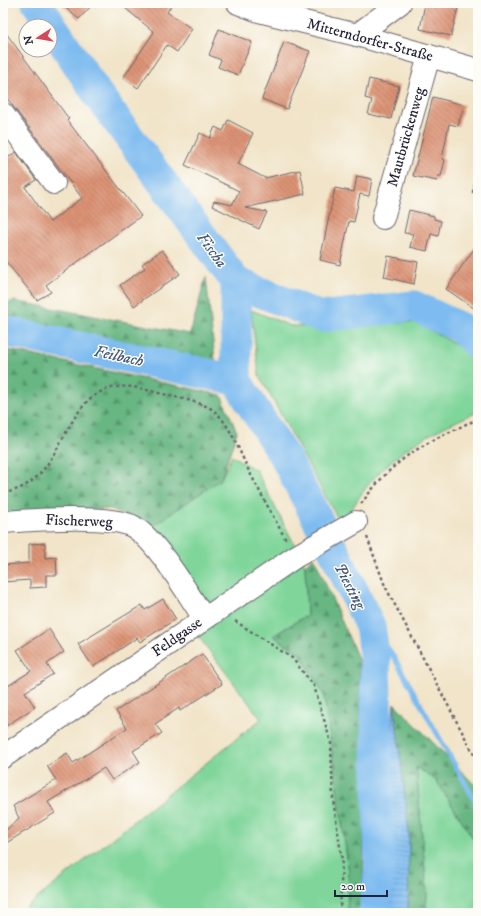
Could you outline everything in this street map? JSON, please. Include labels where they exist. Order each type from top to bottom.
[{"type":"street","name":"Mitterndorfer-Straße","points":[[238,3],[258,11],[357,35],[478,70]]},
{"type":"street","points":[[357,35],[400,3]]},
{"type":"street","name":"Mautbrückenweg","points":[[383,218],[429,56]]},
{"type":"street","points":[[3,114],[54,183]]},
{"type":"street","name":"Fischerweg","points":[[3,522],[54,519],[114,521],[132,526],[150,539],[210,614]]},
{"type":"street","name":"Feldgasse","points":[[3,757],[301,553],[348,526]]},
{"type":"path","points":[[478,172],[473,192],[478,194]]},
{"type":"path","points":[[3,493],[16,491],[37,479],[84,405],[103,389],[135,386],[207,406],[221,419],[236,440],[249,472],[301,553]]},
{"type":"path","points":[[478,420],[427,442],[391,467],[374,485],[348,526],[370,541],[385,586],[478,762]]},
{"type":"path","points":[[210,614],[292,658],[314,686],[330,743],[333,799],[342,860],[340,913]]},
{"type":"green space","points":[[206,277],[216,369],[3,324],[3,305],[14,301],[190,334]]},
{"type":"green space","points":[[251,310],[291,326],[352,326],[415,322],[470,352],[478,360],[478,412],[438,430],[403,452],[387,465],[373,480],[348,516],[338,519],[259,375]]},
{"type":"green space","points":[[3,349],[221,395],[237,432],[221,479],[147,530],[112,509],[3,515]]},
{"type":"green space","points":[[232,456],[256,470],[305,565],[307,615],[273,636],[300,653],[324,695],[349,872],[347,913],[19,913],[261,719],[198,636],[201,602],[147,530],[221,479]]},
{"type":"green space","points":[[314,557],[359,661],[365,808],[362,913],[347,913],[349,872],[324,695],[300,653],[273,636],[307,615],[305,565]]},
{"type":"green space","points":[[394,703],[478,788],[478,846],[436,780],[416,767],[427,893],[426,913],[408,913],[409,832]]},
{"type":"green space","points":[[416,767],[436,780],[478,846],[478,913],[426,913],[427,893]]},
{"type":"water","points":[[394,703],[409,832],[408,913],[381,913],[380,868]]},
{"type":"building","points":[[60,3],[94,3],[79,19]]},
{"type":"building","points":[[119,3],[173,3],[167,12],[192,29],[177,52],[167,45],[138,88],[123,78],[154,32]]},
{"type":"building","points":[[425,3],[436,3],[458,8],[451,36],[420,29]]},
{"type":"building","points":[[3,29],[18,49],[18,58],[24,58],[69,119],[67,120],[141,216],[46,285],[51,292],[37,300],[3,258],[3,161],[16,152],[36,180],[25,187],[50,222],[82,198],[3,93]]},
{"type":"building","points":[[219,29],[252,42],[238,75],[218,67],[221,60],[209,55]]},
{"type":"building","points":[[284,42],[310,51],[287,109],[262,99]]},
{"type":"building","points":[[369,79],[399,86],[391,119],[368,114],[372,100],[365,98]]},
{"type":"building","points":[[433,97],[464,105],[458,126],[449,124],[442,159],[445,160],[441,176],[438,176],[437,181],[413,176]]},
{"type":"building","points":[[228,120],[253,133],[238,164],[265,178],[300,170],[305,194],[245,208],[267,212],[259,229],[212,206],[214,201],[232,205],[239,191],[185,165],[200,133],[210,138],[215,127],[223,131]]},
{"type":"building","points":[[357,176],[372,179],[369,196],[360,194],[354,222],[349,221],[340,265],[320,260],[335,188],[354,192]]},
{"type":"building","points":[[409,210],[434,216],[434,219],[441,221],[438,236],[431,234],[427,251],[410,247],[413,234],[404,233]]},
{"type":"building","points":[[478,243],[478,311],[446,289]]},
{"type":"building","points":[[162,250],[180,274],[134,306],[120,285],[145,268],[142,264]]},
{"type":"building","points":[[388,256],[418,262],[414,284],[384,277]]},
{"type":"building","points":[[45,543],[45,558],[56,557],[57,575],[46,575],[46,587],[30,588],[30,580],[3,582],[3,565],[29,563],[29,544]]},
{"type":"building","points":[[163,599],[176,619],[140,642],[137,638],[93,667],[78,644],[142,605],[145,610]]},
{"type":"building","points":[[49,629],[64,652],[47,664],[53,674],[25,692],[35,707],[3,728],[3,689],[31,671],[17,650]]},
{"type":"building","points":[[202,654],[222,684],[180,711],[179,708],[155,724],[162,733],[133,751],[140,762],[112,780],[104,768],[48,802],[55,813],[3,845],[3,833],[19,818],[13,806],[56,780],[47,766],[67,753],[73,763],[127,728],[116,711]]},
{"type":"waterway","name":"Fischa","points":[[37,3],[98,95],[236,282],[321,317],[414,306],[461,328],[478,345]]},
{"type":"waterway","name":"Piesting","points":[[236,282],[236,380],[287,461],[335,553],[370,626],[375,659],[380,868],[374,913]]},
{"type":"waterway","name":"Feilbach","points":[[3,331],[236,380]]},
{"type":"waterway","points":[[370,626],[391,652],[478,806]]}]
